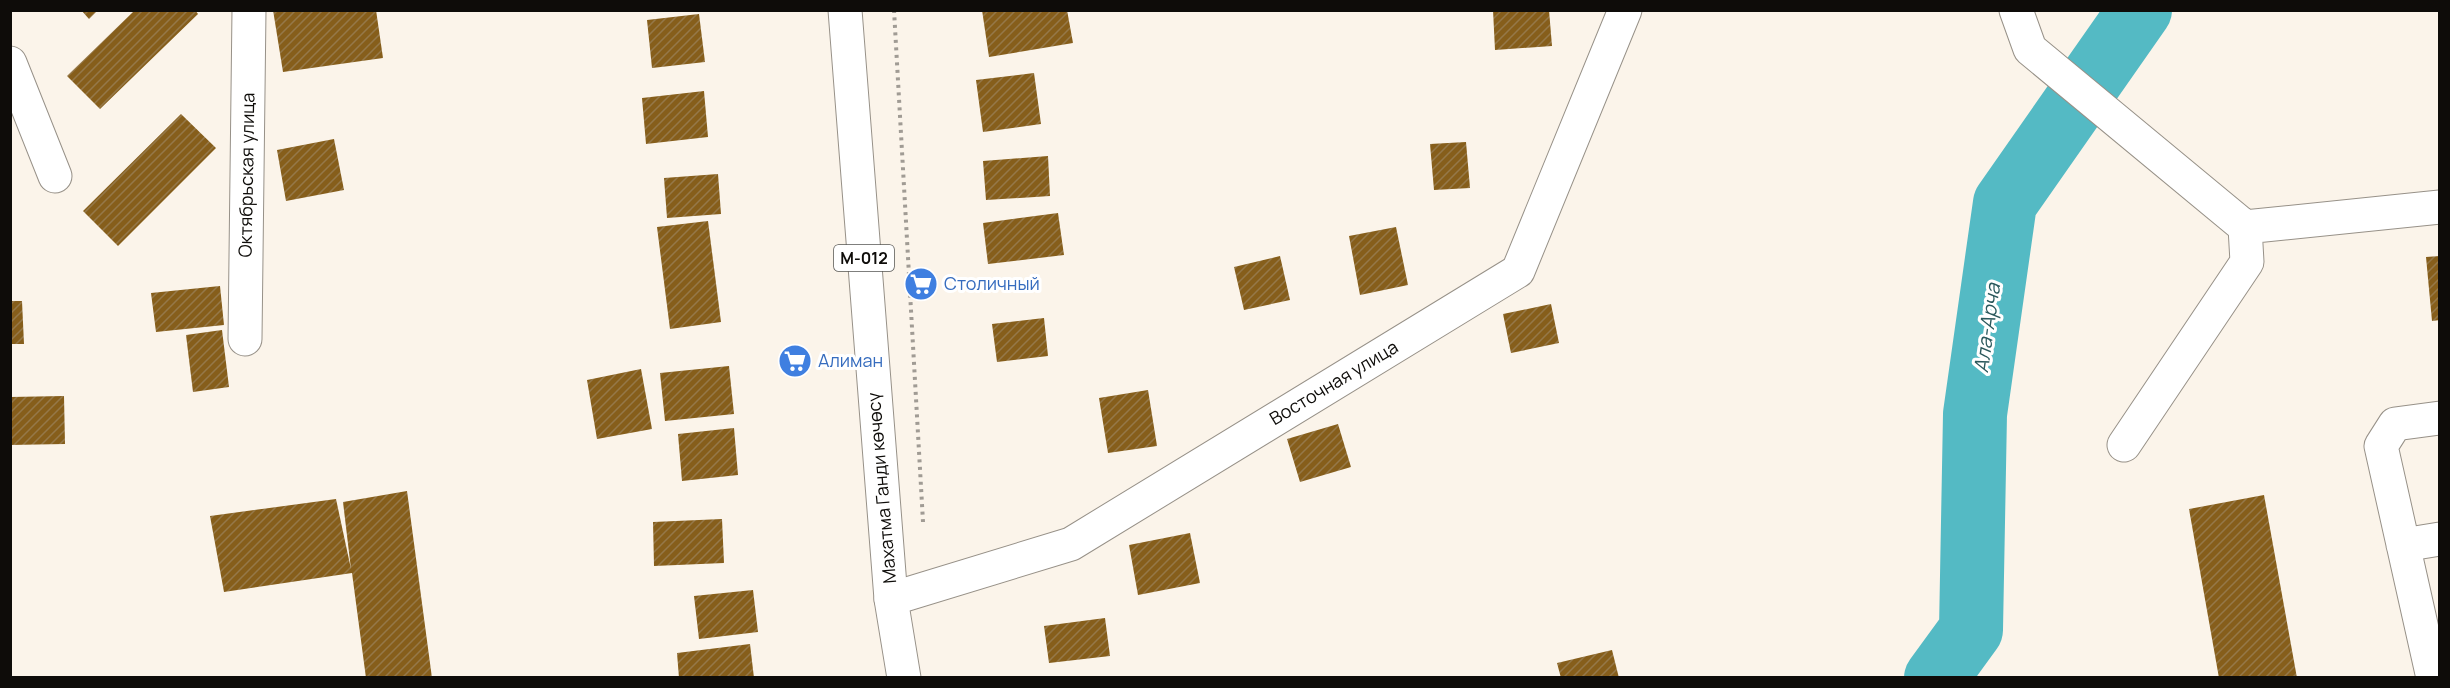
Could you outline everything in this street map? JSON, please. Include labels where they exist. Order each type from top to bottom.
[{"type":"street","name":"Октябрьская улица","points":[[244,339],[249,10]]},
{"type":"street","name":"Махатма Ганди көчөсү","points":[[845,10],[891,599],[904,678]]},
{"type":"street","name":"Восточная улица","points":[[891,599],[1071,543],[1518,271],[1624,10]]},
{"type":"street","points":[[2016,10],[2030,49],[2245,227],[2439,207]]},
{"type":"street","points":[[10,63],[55,176]]},
{"type":"street","points":[[2124,445],[2247,262],[2245,227]]},
{"type":"street","points":[[2433,678],[2381,446],[2395,424],[2439,418]]},
{"type":"street","points":[[2403,545],[2439,539]]},
{"type":"path","points":[[894,10],[923,529]]},
{"type":"building","points":[[81,10],[98,10],[89,19]]},
{"type":"building","points":[[135,10],[195,10],[198,14],[100,109],[67,76]]},
{"type":"building","points":[[273,10],[376,10],[383,58],[283,72]]},
{"type":"building","points":[[982,10],[1067,10],[1073,43],[989,57]]},
{"type":"building","points":[[1493,10],[1549,10],[1552,46],[1495,50]]},
{"type":"building","points":[[699,14],[705,62],[652,68],[647,20]]},
{"type":"building","points":[[1034,73],[1041,124],[983,132],[976,80]]},
{"type":"building","points":[[704,91],[708,137],[646,144],[642,98]]},
{"type":"building","points":[[181,114],[216,148],[118,246],[83,211]]},
{"type":"building","points":[[334,139],[344,190],[286,201],[277,150]]},
{"type":"building","points":[[1466,142],[1470,188],[1434,190],[1430,144]]},
{"type":"building","points":[[1048,156],[1050,196],[986,200],[983,161]]},
{"type":"building","points":[[718,174],[721,214],[667,218],[664,178]]},
{"type":"building","points":[[1058,213],[1064,255],[988,264],[983,223]]},
{"type":"building","points":[[708,221],[721,322],[670,329],[657,227]]},
{"type":"building","points":[[1396,227],[1408,285],[1360,295],[1349,236]]},
{"type":"building","points":[[1280,256],[1290,300],[1244,310],[1234,267]]},
{"type":"building","points":[[2440,256],[2440,320],[2432,321],[2426,257]]},
{"type":"building","points":[[220,286],[224,325],[156,332],[151,293]]},
{"type":"building","points":[[10,301],[22,301],[24,344],[10,344]]},
{"type":"building","points":[[1551,304],[1559,343],[1511,353],[1503,314]]},
{"type":"building","points":[[1044,318],[1048,356],[997,362],[992,324]]},
{"type":"building","points":[[222,330],[229,387],[193,392],[186,335]]},
{"type":"building","points":[[729,366],[734,414],[665,421],[660,373]]},
{"type":"building","points":[[641,369],[652,429],[597,439],[587,380]]},
{"type":"building","points":[[1148,390],[1157,446],[1108,453],[1099,398]]},
{"type":"building","points":[[64,396],[65,444],[10,445],[10,397]]},
{"type":"building","points":[[1338,424],[1351,467],[1300,482],[1287,439]]},
{"type":"building","points":[[734,428],[738,475],[682,481],[678,434]]},
{"type":"building","points":[[407,491],[432,678],[366,678],[352,573],[224,592],[210,516],[336,499],[351,569],[343,502]]},
{"type":"building","points":[[2264,495],[2297,678],[2219,678],[2189,509]]},
{"type":"building","points":[[722,519],[724,563],[654,566],[653,522]]},
{"type":"building","points":[[1190,533],[1200,583],[1138,595],[1129,545]]},
{"type":"building","points":[[753,590],[758,632],[699,639],[694,596]]},
{"type":"building","points":[[1105,618],[1110,656],[1049,663],[1044,626]]},
{"type":"building","points":[[750,644],[754,678],[679,678],[677,653]]},
{"type":"building","points":[[1612,650],[1619,678],[1561,678],[1557,663]]},
{"type":"waterway","name":"Ала-Арча","points":[[1936,678],[1971,630],[1975,414],[2005,203],[2140,10]]},
{"type":"place","name":"Столичный","points":[[921,284]]},
{"type":"place","name":"Алиман","points":[[795,361]]}]
